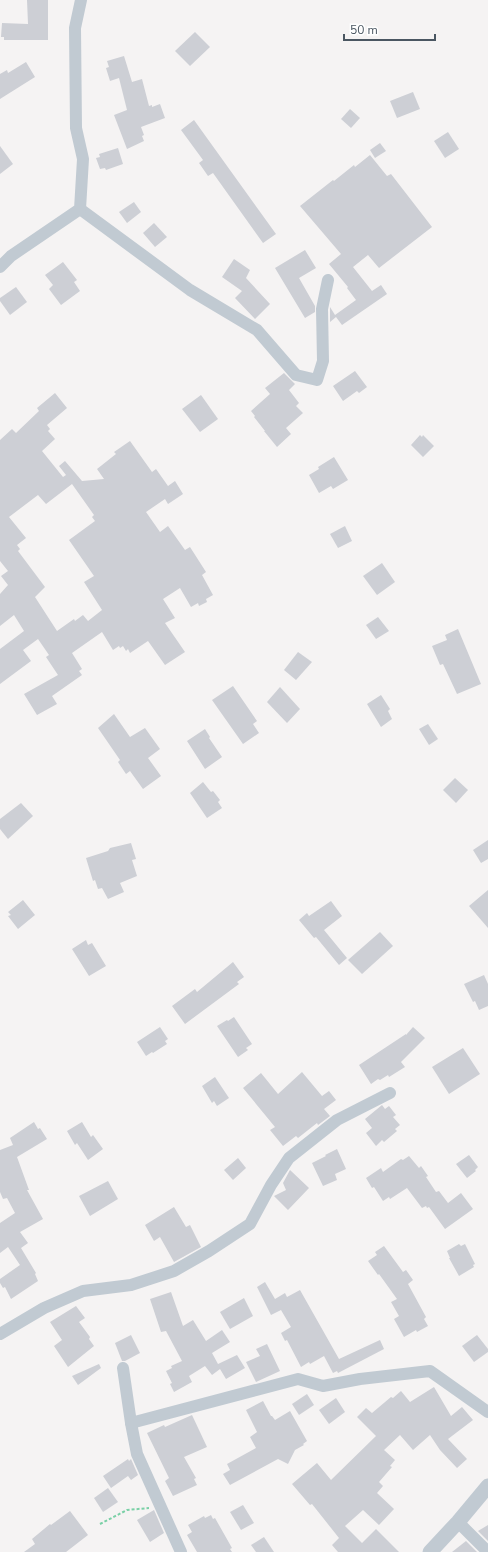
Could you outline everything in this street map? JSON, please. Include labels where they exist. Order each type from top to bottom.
[{"type":"street","points":[[80,209],[83,160],[76,128],[75,28],[81,0]]},
{"type":"street","points":[[0,267],[11,256],[80,209]]},
{"type":"street","points":[[80,209],[190,290],[257,330],[296,375],[317,380],[323,361],[322,309],[328,280]]},
{"type":"street","points":[[0,1334],[44,1308],[83,1291],[131,1285],[160,1276],[174,1271],[208,1251],[250,1224],[271,1185],[289,1158],[337,1120],[390,1092]]},
{"type":"street","points":[[123,1368],[137,1454],[181,1552]]},
{"type":"street","points":[[131,1423],[298,1379],[323,1386],[360,1378],[430,1371],[488,1412]]},
{"type":"street","points":[[430,1552],[458,1522],[488,1486]]},
{"type":"street","points":[[458,1522],[488,1552]]},
{"type":"path","points":[[100,1524],[127,1510],[160,1506]]},
{"type":"building","points":[[27,0],[48,0],[48,40],[4,40],[4,37],[1,37],[2,23],[28,24]]},
{"type":"building","points":[[195,32],[210,47],[190,66],[175,51]]},
{"type":"building","points":[[124,56],[132,82],[142,79],[149,106],[152,105],[152,107],[160,104],[165,118],[141,127],[144,135],[142,136],[144,141],[127,149],[114,115],[127,110],[119,78],[110,81],[106,68],[109,67],[107,61]]},
{"type":"building","points":[[26,62],[35,77],[0,99],[0,74],[7,70],[8,73]]},
{"type":"building","points":[[413,92],[420,109],[397,118],[390,101]]},
{"type":"building","points":[[350,109],[360,118],[351,128],[341,119]]},
{"type":"building","points":[[194,120],[276,234],[263,243],[213,173],[208,176],[199,163],[203,160],[181,130]]},
{"type":"building","points":[[448,132],[459,149],[445,158],[434,141]]},
{"type":"building","points":[[380,143],[386,151],[375,158],[370,150]]},
{"type":"building","points":[[0,146],[13,164],[0,174]]},
{"type":"building","points":[[118,148],[123,164],[106,170],[105,168],[100,169],[96,158],[100,157],[99,154]]},
{"type":"building","points":[[370,155],[387,176],[391,174],[432,227],[379,268],[368,255],[353,267],[372,291],[381,285],[387,294],[342,325],[336,317],[330,322],[330,307],[335,315],[356,300],[347,288],[348,287],[329,264],[341,254],[300,206],[333,180],[334,181],[354,165],[355,167]]},
{"type":"building","points":[[134,202],[141,212],[127,223],[119,212]]},
{"type":"building","points":[[154,223],[167,237],[155,247],[143,233]]},
{"type":"building","points":[[305,250],[316,268],[299,278],[315,306],[315,312],[305,318],[275,268]]},
{"type":"building","points":[[234,259],[250,270],[246,278],[270,304],[255,319],[235,298],[242,291],[222,277]]},
{"type":"building","points":[[63,262],[77,280],[74,282],[80,291],[61,305],[49,289],[53,285],[45,275]]},
{"type":"building","points":[[16,287],[27,302],[10,315],[0,301],[0,298]]},
{"type":"building","points":[[355,371],[367,387],[359,393],[357,391],[343,401],[333,386]]},
{"type":"building","points":[[284,373],[295,384],[289,390],[299,403],[296,406],[303,413],[286,428],[291,434],[277,447],[251,411],[270,394],[265,388]]},
{"type":"building","points":[[55,393],[67,408],[47,425],[50,429],[48,431],[55,439],[42,451],[63,477],[66,475],[59,466],[65,461],[82,481],[104,479],[97,469],[116,454],[114,452],[130,441],[152,472],[156,469],[168,486],[175,481],[183,494],[168,504],[165,499],[146,512],[160,532],[168,526],[185,550],[190,547],[206,572],[202,575],[213,595],[206,599],[207,602],[199,606],[198,603],[191,607],[180,588],[163,599],[175,618],[165,623],[185,652],[165,665],[148,641],[130,653],[128,649],[126,651],[123,646],[120,648],[119,646],[113,650],[102,632],[72,653],[82,669],[79,671],[82,675],[52,696],[57,704],[37,715],[24,694],[58,675],[46,657],[49,655],[38,639],[23,650],[31,661],[0,684],[0,649],[24,631],[14,615],[0,626],[0,594],[8,585],[1,576],[8,571],[0,561],[0,440],[12,429],[16,433],[39,411],[37,408]],"holes":[[[72,484],[94,515],[92,517],[95,521],[69,540],[94,576],[84,582],[102,610],[88,621],[83,615],[75,621],[74,619],[57,631],[35,597],[45,587],[18,551],[20,549],[17,545],[26,538],[9,517],[38,495],[46,504]]]},
{"type":"building","points":[[201,395],[218,419],[200,432],[182,409]]},
{"type":"building","points":[[420,435],[422,437],[423,435],[434,446],[423,457],[411,445]]},
{"type":"building","points":[[334,457],[348,480],[333,489],[331,486],[319,493],[309,475],[319,469],[318,467]]},
{"type":"building","points":[[345,526],[352,541],[338,548],[330,534]]},
{"type":"building","points":[[382,563],[395,582],[377,595],[363,576]]},
{"type":"building","points":[[378,617],[389,631],[376,639],[366,625]]},
{"type":"building","points":[[458,629],[481,684],[457,694],[443,664],[440,665],[432,646],[447,640],[445,635]]},
{"type":"building","points":[[298,652],[312,662],[296,680],[284,670]]},
{"type":"building","points":[[233,686],[257,721],[253,724],[259,733],[243,744],[212,700]]},
{"type":"building","points":[[280,687],[300,709],[287,723],[267,702]]},
{"type":"building","points":[[381,695],[390,709],[388,711],[392,719],[381,727],[367,704]]},
{"type":"building","points":[[114,714],[130,737],[145,728],[160,749],[148,758],[161,776],[143,789],[130,771],[126,774],[118,762],[120,760],[98,728]]},
{"type":"building","points":[[428,724],[438,739],[429,745],[419,729]]},
{"type":"building","points":[[205,729],[210,737],[209,738],[222,757],[205,769],[187,741]]},
{"type":"building","points":[[455,778],[468,790],[456,803],[443,790]]},
{"type":"building","points":[[203,782],[220,800],[218,802],[222,808],[207,818],[190,793]]},
{"type":"building","points":[[21,803],[33,816],[8,839],[0,829],[0,819]]},
{"type":"building","points":[[488,840],[488,859],[481,863],[473,850]]},
{"type":"building","points":[[131,843],[136,859],[132,860],[137,876],[120,883],[124,892],[108,899],[102,888],[98,889],[95,880],[93,881],[86,858],[108,851],[110,848]]},
{"type":"building","points":[[488,890],[488,928],[469,906]]},
{"type":"building","points":[[23,900],[35,915],[18,929],[8,916],[11,915],[8,912]]},
{"type":"building","points":[[331,901],[342,916],[324,930],[347,958],[339,965],[316,937],[314,938],[299,920],[307,913],[309,916]]},
{"type":"building","points":[[380,932],[393,946],[362,974],[348,960]]},
{"type":"building","points":[[86,940],[88,945],[92,943],[106,966],[89,976],[72,949]]},
{"type":"building","points":[[233,962],[244,977],[237,982],[239,984],[185,1024],[172,1006],[195,989],[197,992]]},
{"type":"building","points":[[484,975],[488,984],[488,1006],[479,1010],[464,984]]},
{"type":"building","points":[[234,1017],[252,1044],[246,1048],[248,1050],[238,1057],[217,1026]]},
{"type":"building","points":[[160,1027],[168,1039],[165,1041],[167,1044],[146,1056],[137,1042]]},
{"type":"building","points":[[413,1027],[425,1038],[401,1062],[405,1067],[389,1077],[388,1075],[371,1084],[359,1065],[406,1035]]},
{"type":"building","points":[[463,1048],[480,1074],[449,1094],[432,1067]]},
{"type":"building","points":[[302,1072],[322,1096],[329,1091],[336,1100],[324,1109],[330,1116],[318,1125],[317,1123],[298,1138],[296,1136],[283,1146],[270,1130],[275,1127],[243,1088],[261,1073],[278,1094]]},
{"type":"building","points":[[215,1077],[229,1098],[217,1106],[214,1101],[212,1103],[202,1086]]},
{"type":"building","points":[[382,1105],[385,1109],[389,1106],[396,1115],[393,1117],[400,1125],[395,1129],[397,1131],[384,1142],[382,1140],[376,1146],[366,1133],[372,1128],[365,1119]]},
{"type":"building","points":[[34,1122],[47,1139],[17,1157],[29,1190],[27,1190],[43,1219],[20,1232],[28,1243],[21,1248],[36,1273],[35,1274],[38,1281],[11,1299],[5,1287],[3,1288],[0,1283],[0,1279],[20,1265],[8,1247],[0,1253],[0,1223],[15,1213],[7,1198],[3,1199],[0,1192],[0,1150],[13,1145],[10,1138]]},
{"type":"building","points":[[82,1122],[91,1137],[93,1135],[103,1149],[88,1160],[77,1143],[75,1145],[67,1131]]},
{"type":"building","points":[[337,1149],[346,1169],[335,1174],[337,1180],[323,1186],[312,1163]]},
{"type":"building","points":[[469,1155],[478,1167],[475,1170],[476,1171],[467,1178],[456,1164]]},
{"type":"building","points":[[409,1156],[419,1168],[421,1166],[436,1192],[439,1191],[448,1203],[461,1193],[473,1209],[445,1229],[429,1207],[427,1208],[426,1206],[422,1208],[407,1188],[390,1199],[389,1197],[383,1201],[366,1178],[381,1168],[383,1172],[401,1159],[403,1160]]},
{"type":"building","points":[[238,1158],[246,1168],[233,1180],[224,1170]]},
{"type":"building","points":[[290,1170],[309,1188],[288,1210],[274,1196],[286,1190],[283,1183]]},
{"type":"building","points":[[108,1181],[118,1199],[90,1216],[79,1196]]},
{"type":"building","points":[[174,1207],[186,1227],[190,1225],[201,1247],[174,1262],[160,1237],[154,1241],[145,1225]]},
{"type":"building","points":[[459,1244],[461,1246],[465,1244],[475,1264],[473,1265],[474,1267],[459,1276],[449,1258],[447,1251]]},
{"type":"building","points":[[384,1246],[403,1272],[406,1270],[413,1280],[408,1284],[426,1317],[424,1319],[428,1326],[417,1332],[416,1330],[404,1337],[394,1319],[399,1316],[391,1302],[397,1299],[368,1261],[377,1255],[375,1252]]},
{"type":"building","points":[[265,1282],[275,1299],[285,1293],[287,1297],[300,1290],[339,1359],[380,1340],[384,1349],[338,1373],[337,1371],[333,1373],[324,1356],[301,1367],[287,1340],[285,1341],[281,1333],[291,1327],[281,1310],[271,1315],[257,1287]]},
{"type":"building","points":[[171,1292],[183,1326],[193,1320],[206,1341],[222,1330],[230,1342],[212,1353],[218,1364],[237,1355],[245,1368],[226,1379],[220,1369],[212,1375],[205,1366],[189,1376],[192,1382],[174,1392],[170,1384],[172,1383],[166,1371],[172,1368],[171,1366],[182,1361],[166,1331],[161,1332],[150,1299]]},
{"type":"building","points":[[244,1298],[253,1316],[230,1329],[220,1312]]},
{"type":"building","points":[[76,1306],[85,1318],[79,1322],[90,1337],[89,1339],[94,1346],[68,1367],[54,1346],[62,1340],[50,1322]]},
{"type":"building","points":[[131,1335],[140,1353],[125,1361],[122,1361],[115,1343]]},
{"type":"building","points":[[477,1335],[488,1349],[488,1352],[474,1362],[462,1346]]},
{"type":"building","points":[[267,1344],[280,1371],[256,1382],[246,1362],[260,1356],[256,1349]]},
{"type":"building","points":[[99,1364],[101,1368],[78,1385],[72,1376]]},
{"type":"building","points":[[434,1387],[451,1416],[462,1407],[473,1420],[448,1439],[467,1459],[457,1468],[440,1450],[430,1435],[413,1450],[400,1435],[384,1450],[395,1460],[390,1466],[392,1467],[379,1482],[383,1486],[377,1493],[394,1509],[379,1525],[363,1510],[345,1526],[362,1543],[376,1529],[399,1552],[338,1552],[332,1545],[339,1538],[312,1504],[310,1505],[292,1484],[317,1463],[331,1480],[376,1436],[357,1417],[366,1408],[372,1413],[391,1397],[393,1398],[401,1391],[410,1402]]},
{"type":"building","points":[[307,1394],[314,1405],[299,1415],[292,1404]]},
{"type":"building","points":[[336,1398],[345,1412],[329,1424],[319,1410]]},
{"type":"building","points":[[263,1401],[271,1416],[275,1420],[290,1411],[307,1441],[303,1444],[304,1445],[295,1450],[288,1464],[278,1459],[230,1485],[223,1474],[230,1470],[227,1464],[256,1448],[250,1437],[257,1432],[246,1410]]},
{"type":"building","points":[[192,1415],[207,1447],[184,1457],[196,1478],[194,1479],[197,1485],[173,1496],[165,1481],[169,1478],[147,1433]]},
{"type":"building","points":[[128,1459],[129,1461],[131,1459],[138,1475],[131,1480],[128,1476],[111,1488],[103,1476]]},
{"type":"building","points":[[108,1488],[118,1502],[103,1512],[94,1498]]},
{"type":"building","points":[[243,1505],[254,1523],[241,1530],[230,1512]]},
{"type":"building","points":[[154,1510],[164,1533],[150,1542],[137,1520]]},
{"type":"building","points":[[70,1511],[88,1535],[66,1552],[24,1552],[35,1544],[32,1539],[50,1524],[51,1525]]},
{"type":"building","points":[[211,1515],[213,1519],[215,1518],[232,1548],[230,1549],[232,1552],[197,1552],[187,1535],[192,1532],[188,1525],[204,1516],[205,1518]]},
{"type":"building","points":[[488,1525],[488,1541],[478,1531]]},
{"type":"building","points":[[264,1537],[274,1552],[256,1552],[251,1545]]},
{"type":"building","points":[[466,1541],[477,1552],[452,1552]]}]
